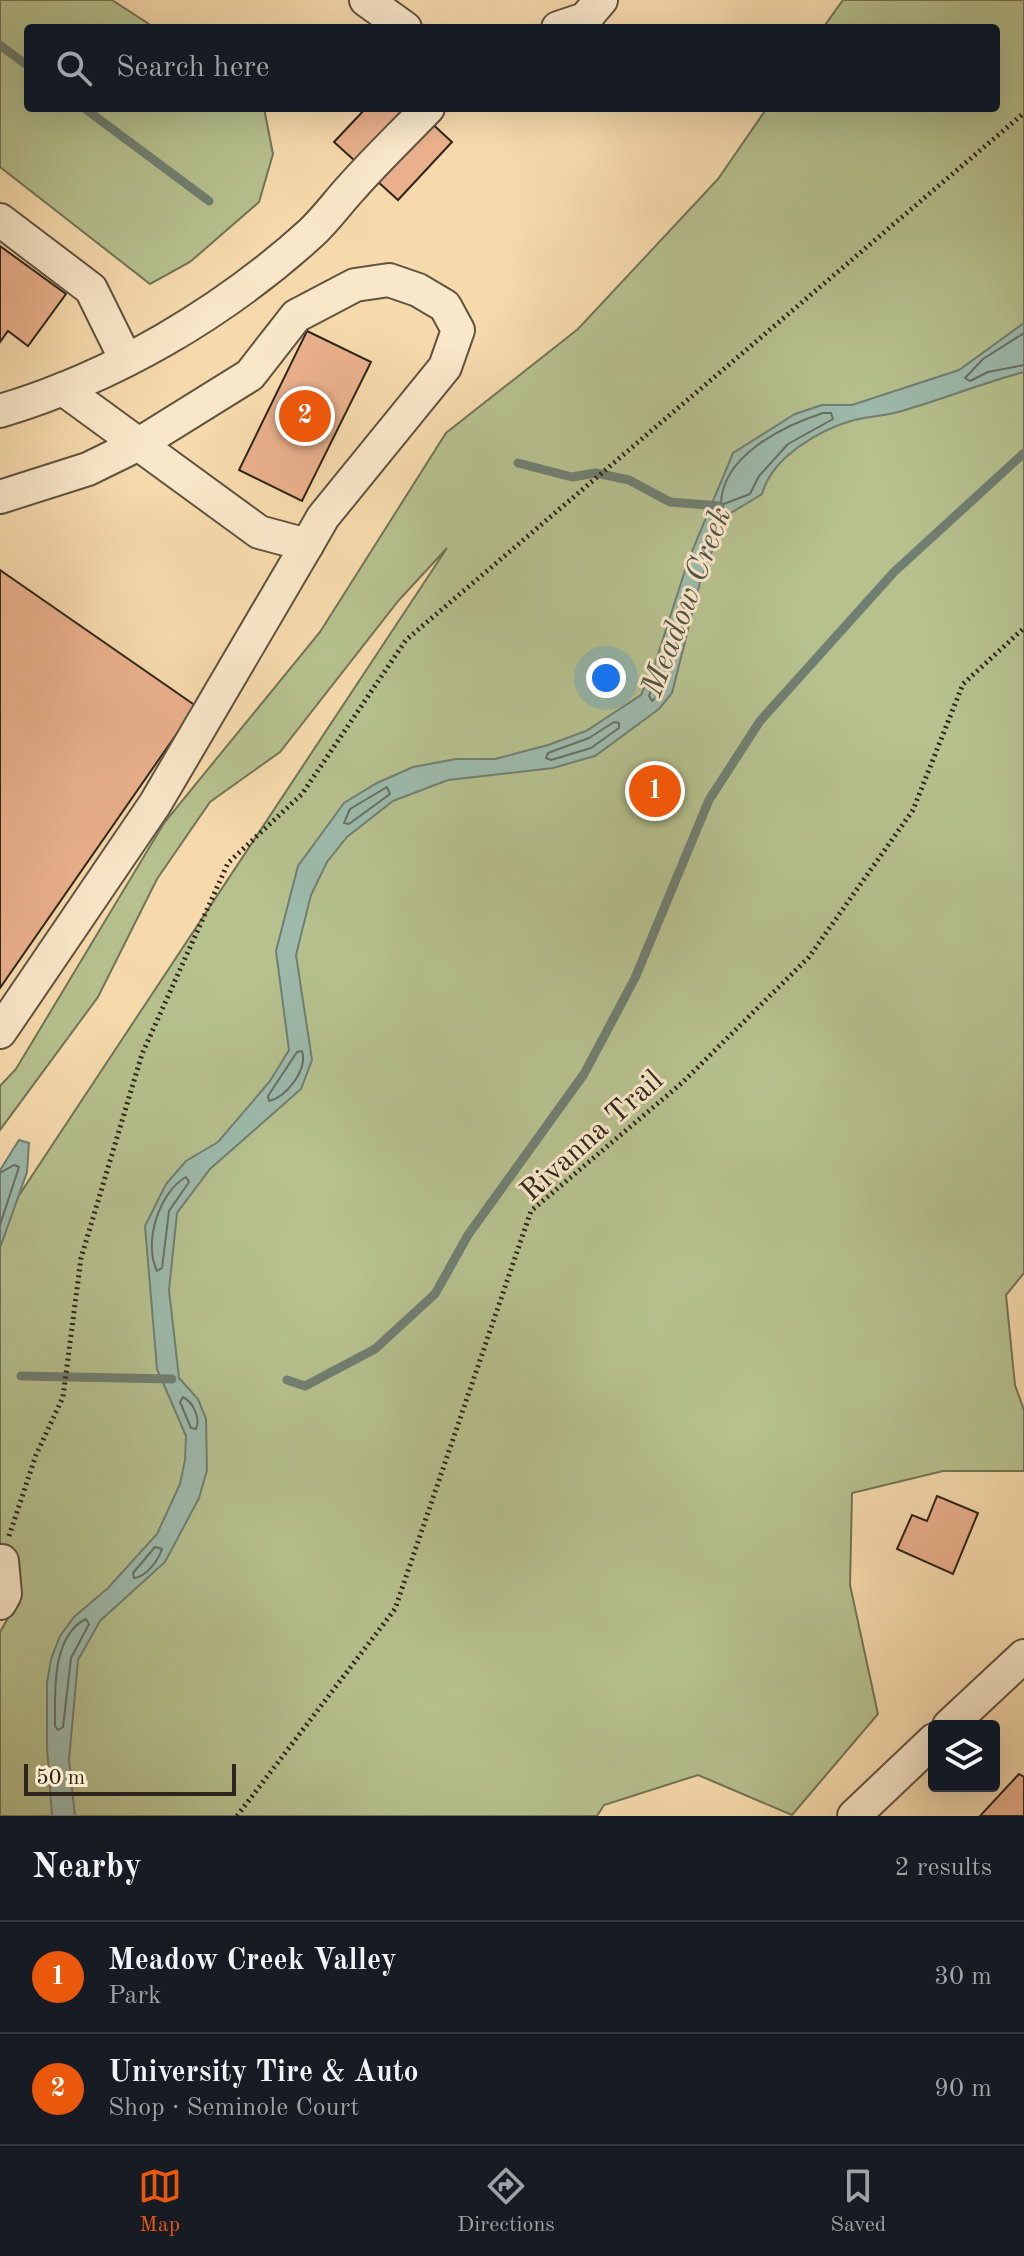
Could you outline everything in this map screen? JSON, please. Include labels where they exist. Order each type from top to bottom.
[{"type":"street","points":[[366,0],[399,24]]},
{"type":"street","points":[[570,24],[585,19],[601,0]]},
{"type":"street","points":[[0,411],[63,389],[126,360],[193,323],[255,280],[313,231],[424,112]]},
{"type":"street","points":[[0,220],[91,289],[126,360]]},
{"type":"street","points":[[0,497],[88,469],[139,444],[250,375],[296,316],[355,285],[389,280],[418,290],[445,306],[458,330],[445,367],[323,517],[155,804],[0,1032]]},
{"type":"street","points":[[63,389],[259,532],[307,545]]},
{"type":"street","points":[[0,1603],[5,1594],[2,1561]]},
{"type":"street","points":[[955,1720],[1024,1656]]},
{"type":"street","points":[[854,1816],[928,1746]]},
{"type":"path","points":[[2,1561],[36,1455],[63,1397],[81,1258],[142,1054],[228,863],[302,794],[406,640],[1024,113]]},
{"type":"path","name":"Rivanna Trail","points":[[237,1816],[395,1609],[531,1211],[683,1082],[809,957],[913,810],[963,684],[1024,628]]},
{"type":"green space","points":[[0,0],[112,0],[149,24],[24,24],[24,112],[265,112],[273,154],[259,202],[190,262],[150,284],[0,167]]},
{"type":"green space","points":[[843,0],[1024,0],[1024,1273],[1006,1295],[1015,1385],[1024,1410],[1024,1471],[943,1471],[852,1493],[850,1585],[878,1714],[792,1815],[698,1775],[604,1805],[597,1816],[0,1816],[0,1632],[16,1604],[0,1593],[0,1224],[447,548],[399,600],[280,752],[210,802],[157,879],[98,997],[0,1130],[0,1086],[16,1069],[164,823],[320,632],[446,433],[578,329],[718,179],[764,112],[1000,112],[1000,24],[826,24]]},
{"type":"water","name":"Meadow Creek","points":[[1024,323],[1024,372],[902,411],[854,420],[826,431],[786,457],[767,481],[762,494],[726,516],[700,582],[672,693],[659,709],[595,756],[553,768],[448,780],[393,801],[347,837],[327,862],[311,895],[296,955],[312,1060],[301,1089],[210,1169],[177,1213],[169,1290],[179,1378],[198,1399],[206,1419],[207,1470],[199,1498],[165,1562],[100,1621],[78,1660],[69,1760],[75,1816],[52,1816],[47,1747],[47,1683],[51,1659],[60,1636],[74,1617],[108,1588],[157,1534],[180,1484],[185,1460],[186,1436],[157,1369],[145,1226],[166,1184],[186,1161],[218,1142],[270,1081],[289,1050],[276,951],[298,866],[344,803],[377,783],[413,767],[456,759],[495,759],[548,745],[586,731],[641,695],[654,667],[688,561],[733,453],[795,414],[822,405],[852,405],[959,370]]},
{"type":"water","points":[[19,1140],[29,1143],[27,1172],[0,1248],[0,1170]]},
{"type":"building","points":[[362,112],[419,112],[452,142],[398,200],[334,142]]},
{"type":"building","points":[[0,246],[66,294],[28,346],[8,331],[0,342]]},
{"type":"building","points":[[307,331],[371,362],[302,501],[239,470]]},
{"type":"building","points":[[0,570],[196,706],[0,988]]},
{"type":"building","points":[[937,1496],[978,1513],[953,1574],[897,1549],[912,1515],[927,1521]]},
{"type":"building","points":[[1019,1774],[1024,1777],[1024,1816],[980,1816]]},
{"type":"waterway","points":[[0,45],[24,63]]},
{"type":"waterway","points":[[89,112],[209,201]]},
{"type":"waterway","points":[[287,1380],[305,1386],[375,1349],[435,1294],[468,1235],[584,1074],[635,978],[709,800],[760,721],[894,572],[1024,453]]},
{"type":"waterway","name":"Meadow Creek","points":[[518,463],[572,477],[596,473],[629,480],[670,502],[720,506]]},
{"type":"waterway","points":[[21,1376],[172,1379]]},
{"type":"place","name":"University Tire & Auto","points":[[305,416]]},
{"type":"place","name":"Meadow Creek Valley","points":[[655,791]]}]
